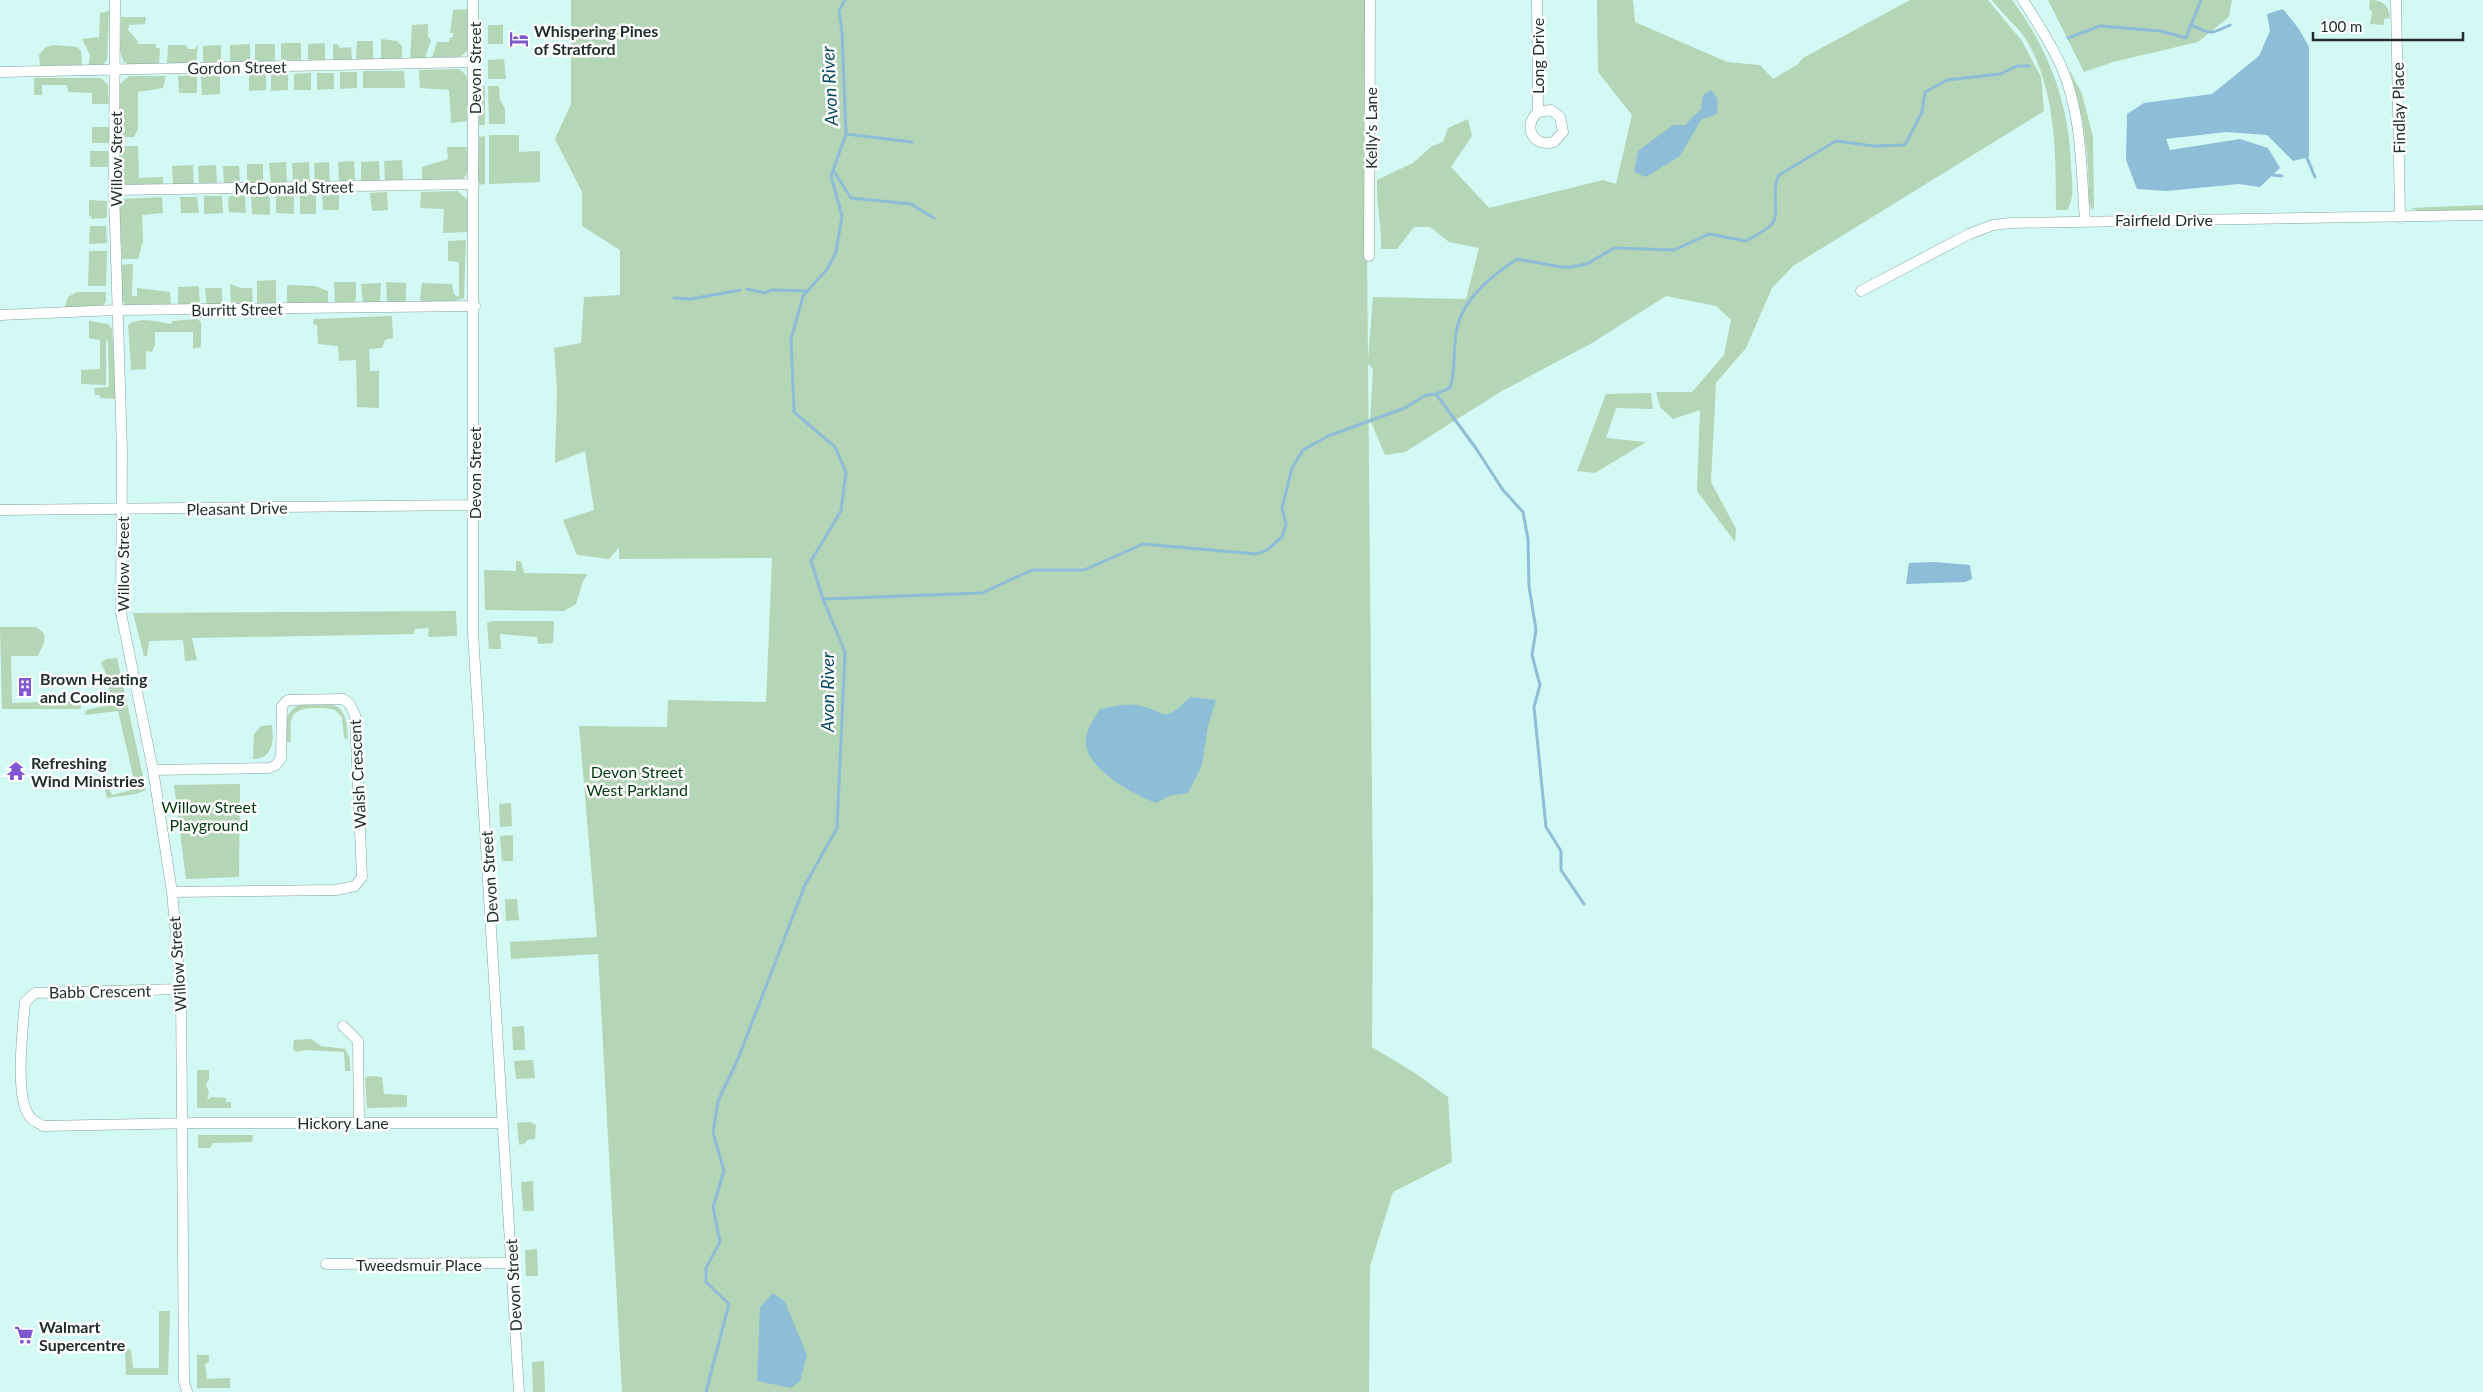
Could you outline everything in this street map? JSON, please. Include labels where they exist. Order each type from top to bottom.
[{"type":"street","name":"Willow Street","points":[[115,0],[114,190],[122,509],[121,613],[153,770],[172,892],[181,990],[184,1381],[187,1392]]},
{"type":"street","name":"Devon Street","points":[[474,0],[473,633],[495,968],[519,1392]]},
{"type":"street","name":"Kelly's Lane","points":[[1369,256],[1370,0]]},
{"type":"street","name":"Long Drive","points":[[1537,0],[1538,112]]},
{"type":"street","points":[[2023,0],[2061,66],[2072,98],[2080,152],[2085,220]]},
{"type":"street","name":"Findlay Place","points":[[2396,0],[2400,217]]},
{"type":"street","name":"Gordon Street","points":[[0,72],[474,62]]},
{"type":"street","name":"McDonald Street","points":[[114,190],[474,184]]},
{"type":"street","name":"Fairfield Drive","points":[[1861,291],[1969,234],[1992,225],[2085,220],[2483,215]]},
{"type":"street","name":"Burritt Street","points":[[0,314],[117,310],[475,306]]},
{"type":"street","name":"Pleasant Drive","points":[[0,510],[474,505]]},
{"type":"street","name":"Walsh Crescent","points":[[153,770],[269,768],[276,765],[281,758],[282,706],[288,700],[343,698],[349,703],[355,715],[362,877],[355,886],[336,890],[172,892]]},
{"type":"street","name":"Babb Crescent","points":[[181,990],[35,993],[25,1002],[21,1054],[22,1101],[30,1117],[43,1126],[182,1123]]},
{"type":"street","points":[[343,1026],[358,1041],[359,1122]]},
{"type":"street","name":"Hickory Lane","points":[[182,1123],[503,1123]]},
{"type":"street","name":"Tweedsmuir Place","points":[[326,1264],[512,1263]]},
{"type":"green space","name":"Devon Street West Parkland","points":[[571,0],[1365,0],[1368,360],[1373,297],[1466,299],[1479,248],[1449,242],[1430,227],[1414,227],[1397,249],[1381,249],[1377,180],[1413,163],[1432,146],[1443,142],[1448,128],[1468,119],[1472,136],[1451,167],[1489,208],[1603,180],[1616,184],[1632,115],[1598,72],[1597,0],[1633,0],[1635,22],[1727,62],[1760,65],[1773,79],[1797,65],[1803,58],[1910,0],[1988,0],[2022,41],[2041,77],[2044,111],[1793,266],[1772,288],[1746,348],[1716,383],[1711,482],[1736,529],[1735,542],[1697,491],[1700,410],[1673,419],[1660,407],[1656,392],[1692,392],[1724,355],[1731,320],[1716,306],[1666,296],[1592,343],[1502,391],[1405,452],[1385,455],[1370,420],[1373,369],[1368,364],[1373,901],[1372,1047],[1415,1073],[1448,1097],[1452,1162],[1393,1192],[1370,1266],[1369,1392],[622,1392],[598,954],[511,959],[510,942],[597,937],[579,726],[667,727],[668,700],[766,702],[772,558],[619,559],[619,547],[609,559],[577,555],[563,520],[594,510],[585,451],[555,463],[557,392],[554,348],[581,343],[584,297],[620,295],[620,250],[582,226],[582,192],[555,139],[571,104]]},
{"type":"green space","points":[[1992,0],[2012,0],[2037,38],[2055,79],[2067,122],[2070,145],[2072,190],[2070,205],[2067,210],[2056,210],[2056,167],[2052,123],[2044,81],[2037,60],[2027,41],[2015,25]]},
{"type":"green space","points":[[2048,0],[2232,0],[2229,17],[2198,42],[2113,62],[2084,72]]},
{"type":"green space","points":[[2370,0],[2381,2],[2388,10],[2390,18],[2384,19],[2384,25],[2370,24],[2372,12],[2369,8]]},
{"type":"green space","points":[[468,9],[467,51],[460,57],[432,57],[437,42],[449,42],[450,38],[453,37],[453,33],[450,33],[453,10]]},
{"type":"green space","points":[[109,11],[107,60],[103,64],[91,66],[89,63],[90,55],[82,39],[99,37],[100,13]]},
{"type":"green space","points":[[121,17],[146,17],[145,24],[129,25],[128,30],[137,40],[138,44],[156,44],[156,48],[160,48],[159,64],[131,66],[123,61],[120,50]]},
{"type":"green space","points":[[428,24],[428,37],[431,40],[425,58],[410,59],[412,25]]},
{"type":"green space","points":[[488,25],[503,25],[503,44],[488,44]]},
{"type":"green space","points":[[381,39],[397,41],[402,46],[402,59],[381,59]]},
{"type":"green space","points":[[357,41],[373,41],[373,59],[356,59]]},
{"type":"green space","points":[[281,43],[301,43],[301,60],[281,60]]},
{"type":"green space","points":[[325,43],[325,60],[308,61],[308,44]]},
{"type":"green space","points":[[250,44],[250,62],[230,62],[230,45]]},
{"type":"green space","points":[[255,44],[275,44],[275,62],[255,62]]},
{"type":"green space","points":[[333,44],[337,44],[340,48],[351,47],[352,60],[333,61]]},
{"type":"green space","points":[[53,45],[77,47],[81,51],[82,65],[40,66],[39,55],[45,48]]},
{"type":"green space","points":[[168,45],[186,45],[188,49],[195,49],[198,45],[196,64],[167,63]]},
{"type":"green space","points":[[221,45],[221,63],[203,63],[203,46]]},
{"type":"green space","points":[[504,59],[506,79],[488,79],[488,60]]},
{"type":"green space","points":[[459,69],[466,75],[467,79],[467,121],[451,123],[449,90],[420,88],[419,70]]},
{"type":"green space","points":[[2069,69],[2082,94],[2093,137],[2094,208],[2092,210],[2089,202],[2085,134]]},
{"type":"green space","points":[[363,71],[404,71],[405,88],[363,88]]},
{"type":"green space","points":[[340,72],[357,72],[357,88],[340,89]]},
{"type":"green space","points":[[311,73],[311,90],[294,90],[294,74]]},
{"type":"green space","points":[[317,73],[334,73],[334,89],[317,90]]},
{"type":"green space","points":[[249,74],[266,74],[266,90],[249,91]]},
{"type":"green space","points":[[271,74],[288,74],[288,90],[271,91]]},
{"type":"green space","points":[[197,75],[197,93],[179,93],[178,76]]},
{"type":"green space","points":[[201,75],[220,75],[220,94],[202,95]]},
{"type":"green space","points":[[129,76],[166,76],[163,88],[138,92],[138,129],[134,137],[120,137],[120,84]]},
{"type":"green space","points":[[34,78],[101,78],[108,85],[109,104],[92,104],[92,93],[68,92],[67,85],[42,85],[42,95],[34,95]]},
{"type":"green space","points":[[485,86],[485,125],[479,125],[479,87]]},
{"type":"green space","points":[[488,86],[499,86],[500,100],[505,109],[505,124],[489,124]]},
{"type":"green space","points":[[92,127],[109,127],[109,143],[92,143]]},
{"type":"green space","points":[[489,135],[519,135],[519,152],[540,151],[540,182],[489,184]]},
{"type":"green space","points":[[485,136],[485,184],[478,185],[479,137]]},
{"type":"green space","points":[[120,146],[138,146],[139,178],[163,177],[163,186],[125,186],[119,178]]},
{"type":"green space","points":[[447,147],[467,147],[467,174],[462,180],[422,180],[422,167],[448,159]]},
{"type":"green space","points":[[90,151],[108,151],[108,167],[90,167]]},
{"type":"green space","points":[[402,160],[403,180],[385,181],[384,161]]},
{"type":"green space","points":[[354,161],[355,181],[339,182],[338,162]]},
{"type":"green space","points":[[379,161],[380,182],[361,182],[361,162]]},
{"type":"green space","points":[[286,162],[287,183],[271,184],[269,163]]},
{"type":"green space","points":[[309,162],[310,183],[293,184],[292,163]]},
{"type":"green space","points":[[329,162],[330,183],[315,184],[314,163]]},
{"type":"green space","points":[[247,164],[263,164],[263,182],[247,183]]},
{"type":"green space","points":[[193,165],[194,185],[173,185],[172,166]]},
{"type":"green space","points":[[216,165],[217,184],[199,185],[198,166]]},
{"type":"green space","points":[[223,166],[239,166],[240,184],[224,185]]},
{"type":"green space","points":[[457,191],[467,199],[467,232],[443,233],[444,209],[420,208],[421,192]]},
{"type":"green space","points":[[387,192],[388,210],[372,211],[370,193]]},
{"type":"green space","points":[[292,194],[294,198],[294,214],[276,213],[276,195]]},
{"type":"green space","points":[[300,194],[316,194],[316,214],[300,214]]},
{"type":"green space","points":[[322,194],[339,194],[339,210],[323,210]]},
{"type":"green space","points":[[245,195],[246,213],[229,212],[228,199],[230,196]]},
{"type":"green space","points":[[251,195],[268,195],[270,199],[270,215],[252,214]]},
{"type":"green space","points":[[204,196],[222,196],[223,213],[204,214]]},
{"type":"green space","points":[[162,197],[163,213],[142,215],[143,241],[138,259],[122,259],[119,205],[124,199]]},
{"type":"green space","points":[[180,197],[197,197],[199,213],[181,213]]},
{"type":"green space","points":[[89,200],[107,201],[107,218],[91,219],[92,217],[89,215]]},
{"type":"green space","points":[[2483,205],[2483,210],[2420,211],[2410,208]]},
{"type":"green space","points":[[90,226],[106,226],[107,243],[89,244]]},
{"type":"green space","points":[[466,240],[464,298],[450,302],[422,302],[420,300],[422,283],[452,284],[454,294],[459,297],[459,262],[448,261],[448,241]]},
{"type":"green space","points":[[89,251],[107,251],[106,286],[88,286]]},
{"type":"green space","points":[[133,264],[132,296],[137,296],[137,288],[170,292],[171,307],[127,307],[122,300],[121,265]]},
{"type":"green space","points":[[276,280],[276,305],[257,305],[257,281]]},
{"type":"green space","points":[[334,282],[356,282],[356,299],[353,304],[335,304]]},
{"type":"green space","points":[[386,282],[406,283],[406,303],[387,303]]},
{"type":"green space","points":[[381,283],[380,303],[363,303],[361,284]]},
{"type":"green space","points":[[230,284],[241,288],[252,288],[253,306],[231,306]]},
{"type":"green space","points":[[287,285],[315,286],[328,291],[328,304],[287,305]]},
{"type":"green space","points":[[199,286],[200,307],[178,307],[178,287]]},
{"type":"green space","points":[[205,288],[222,288],[222,306],[207,306]]},
{"type":"green space","points":[[77,292],[106,292],[106,301],[102,308],[64,310],[68,297]]},
{"type":"green space","points":[[392,316],[393,338],[385,340],[382,348],[369,349],[370,371],[379,371],[379,408],[357,407],[356,360],[339,361],[338,346],[318,344],[317,325],[313,324],[314,319]]},
{"type":"green space","points":[[198,319],[201,323],[201,347],[193,349],[193,332],[155,332],[155,345],[152,352],[146,351],[146,369],[131,370],[128,325],[143,320],[171,324],[172,321]]},
{"type":"green space","points":[[89,321],[108,324],[112,329],[116,399],[101,398],[99,395],[95,395],[94,388],[109,387],[108,340],[106,341],[106,385],[81,384],[81,370],[100,369],[100,340],[89,338]]},
{"type":"green space","points":[[1651,393],[1653,409],[1616,408],[1606,438],[1646,442],[1595,473],[1577,471],[1606,394]]},
{"type":"green space","points":[[516,561],[521,561],[524,573],[588,574],[583,581],[576,604],[564,611],[485,610],[484,570],[516,571]]},
{"type":"green space","points":[[456,611],[457,636],[428,637],[429,628],[415,629],[414,634],[192,638],[197,660],[185,661],[183,640],[149,641],[147,656],[144,656],[133,613]]},
{"type":"green space","points":[[492,621],[554,621],[553,643],[538,644],[537,637],[500,634],[501,649],[489,649],[487,623]]},
{"type":"green space","points":[[0,627],[35,627],[43,633],[44,637],[38,656],[11,656],[12,703],[80,701],[81,709],[2,709]]},
{"type":"green space","points":[[117,658],[146,790],[136,794],[107,798],[102,778],[105,778],[112,795],[136,789],[118,711],[85,715],[86,710],[109,705],[112,702],[105,671],[101,663],[106,659]]},
{"type":"green space","points":[[303,704],[324,704],[338,707],[345,717],[348,739],[344,738],[342,717],[335,710],[316,708],[300,710],[293,716],[291,721],[291,742],[287,742],[286,724],[289,714],[297,706]]},
{"type":"green space","points":[[272,725],[273,737],[271,748],[265,756],[253,759],[254,734],[261,726]]},
{"type":"green space","name":"Willow Street Playground","points":[[240,784],[239,877],[186,879],[174,785]]},
{"type":"green space","points":[[511,803],[512,826],[500,827],[499,804]]},
{"type":"green space","points":[[513,835],[513,861],[502,861],[500,836]]},
{"type":"green space","points":[[505,899],[517,899],[519,920],[506,921]]},
{"type":"green space","points":[[524,1026],[525,1050],[513,1050],[512,1027]]},
{"type":"green space","points":[[311,1039],[321,1046],[345,1049],[350,1058],[350,1071],[345,1071],[344,1052],[306,1050],[297,1052],[293,1049],[294,1040]]},
{"type":"green space","points":[[533,1060],[535,1078],[516,1079],[514,1061]]},
{"type":"green space","points":[[197,1070],[209,1070],[209,1080],[206,1084],[209,1093],[207,1099],[210,1099],[210,1097],[226,1098],[226,1102],[231,1102],[231,1108],[197,1108]]},
{"type":"green space","points":[[368,1076],[382,1077],[384,1094],[407,1095],[407,1107],[367,1108],[365,1078]]},
{"type":"green space","points":[[530,1122],[536,1125],[535,1139],[527,1140],[526,1143],[519,1145],[517,1123]]},
{"type":"green space","points":[[198,1135],[253,1135],[252,1142],[213,1143],[210,1148],[198,1148]]},
{"type":"green space","points":[[533,1181],[534,1211],[523,1211],[521,1182]]},
{"type":"green space","points":[[537,1249],[538,1276],[526,1276],[525,1250]]},
{"type":"green space","points":[[159,1311],[170,1311],[168,1375],[126,1375],[125,1350],[131,1349],[133,1368],[159,1368]]},
{"type":"green space","points":[[197,1355],[209,1355],[209,1362],[205,1364],[207,1379],[230,1378],[230,1388],[197,1388]]},
{"type":"green space","points":[[544,1361],[545,1392],[533,1392],[532,1362]]},
{"type":"water","points":[[2283,9],[2299,29],[2309,47],[2309,157],[2293,161],[2267,135],[2226,132],[2166,139],[2170,150],[2240,139],[2268,148],[2280,168],[2260,187],[2239,184],[2167,191],[2137,189],[2126,160],[2127,114],[2144,103],[2212,94],[2259,56],[2270,31],[2267,14]]},
{"type":"water","points":[[1711,90],[1718,99],[1717,114],[1701,120],[1680,156],[1646,177],[1634,172],[1638,151],[1673,125],[1685,125],[1701,109],[1703,95]]},
{"type":"water","points":[[1934,562],[1970,565],[1972,579],[1965,582],[1906,584],[1909,563]]},
{"type":"water","points":[[1190,697],[1216,700],[1208,726],[1202,765],[1188,793],[1169,796],[1156,803],[1110,778],[1092,759],[1087,748],[1086,737],[1100,709],[1132,705],[1168,714]]},
{"type":"water","points":[[773,1293],[785,1302],[807,1355],[800,1381],[791,1388],[757,1381],[760,1307]]},
{"type":"waterway","name":"Avon River","points":[[706,1392],[729,1304],[706,1282],[706,1268],[720,1242],[713,1207],[724,1171],[713,1133],[718,1101],[738,1059],[805,885],[837,828],[845,652],[823,599],[811,561],[841,511],[846,472],[835,447],[794,412],[791,339],[803,296],[828,268],[836,252],[842,216],[831,176],[846,134],[842,33],[839,11],[845,0]]},
{"type":"waterway","points":[[2068,38],[2100,26],[2161,31],[2186,38],[2201,0]]},
{"type":"waterway","points":[[2190,25],[2210,32],[2230,25]]},
{"type":"waterway","points":[[823,599],[982,593],[1032,570],[1084,570],[1143,544],[1256,554],[1267,550],[1282,537],[1286,525],[1282,508],[1292,468],[1303,450],[1328,436],[1405,408],[1426,395],[1436,394],[1450,388],[1456,334],[1463,311],[1487,282],[1517,259],[1571,267],[1587,264],[1614,248],[1674,250],[1709,234],[1746,241],[1767,229],[1775,219],[1775,188],[1779,175],[1836,141],[1873,146],[1905,145],[1922,112],[1925,92],[1947,80],[2000,74],[2017,66],[2029,66]]},
{"type":"waterway","points":[[846,134],[912,142]]},
{"type":"waterway","points":[[2307,158],[2315,177]]},
{"type":"waterway","points":[[833,170],[851,198],[911,204],[934,218]]},
{"type":"waterway","points":[[2273,175],[2282,176]]},
{"type":"waterway","points":[[747,289],[765,293],[771,290],[807,291]]},
{"type":"waterway","points":[[674,298],[691,299],[740,290]]},
{"type":"waterway","points":[[1436,394],[1475,447],[1503,490],[1523,512],[1528,539],[1529,586],[1536,630],[1532,655],[1540,685],[1534,707],[1546,827],[1561,851],[1561,870],[1584,904]]},
{"type":"place","name":"Whispering Pines of Stratford","points":[[519,39]]},
{"type":"place","name":"Brown Heating and Cooling","points":[[25,687]]},
{"type":"place","name":"Refreshing Wind Ministries","points":[[16,771]]},
{"type":"place","name":"Walmart Supercentre","points":[[24,1335]]}]
